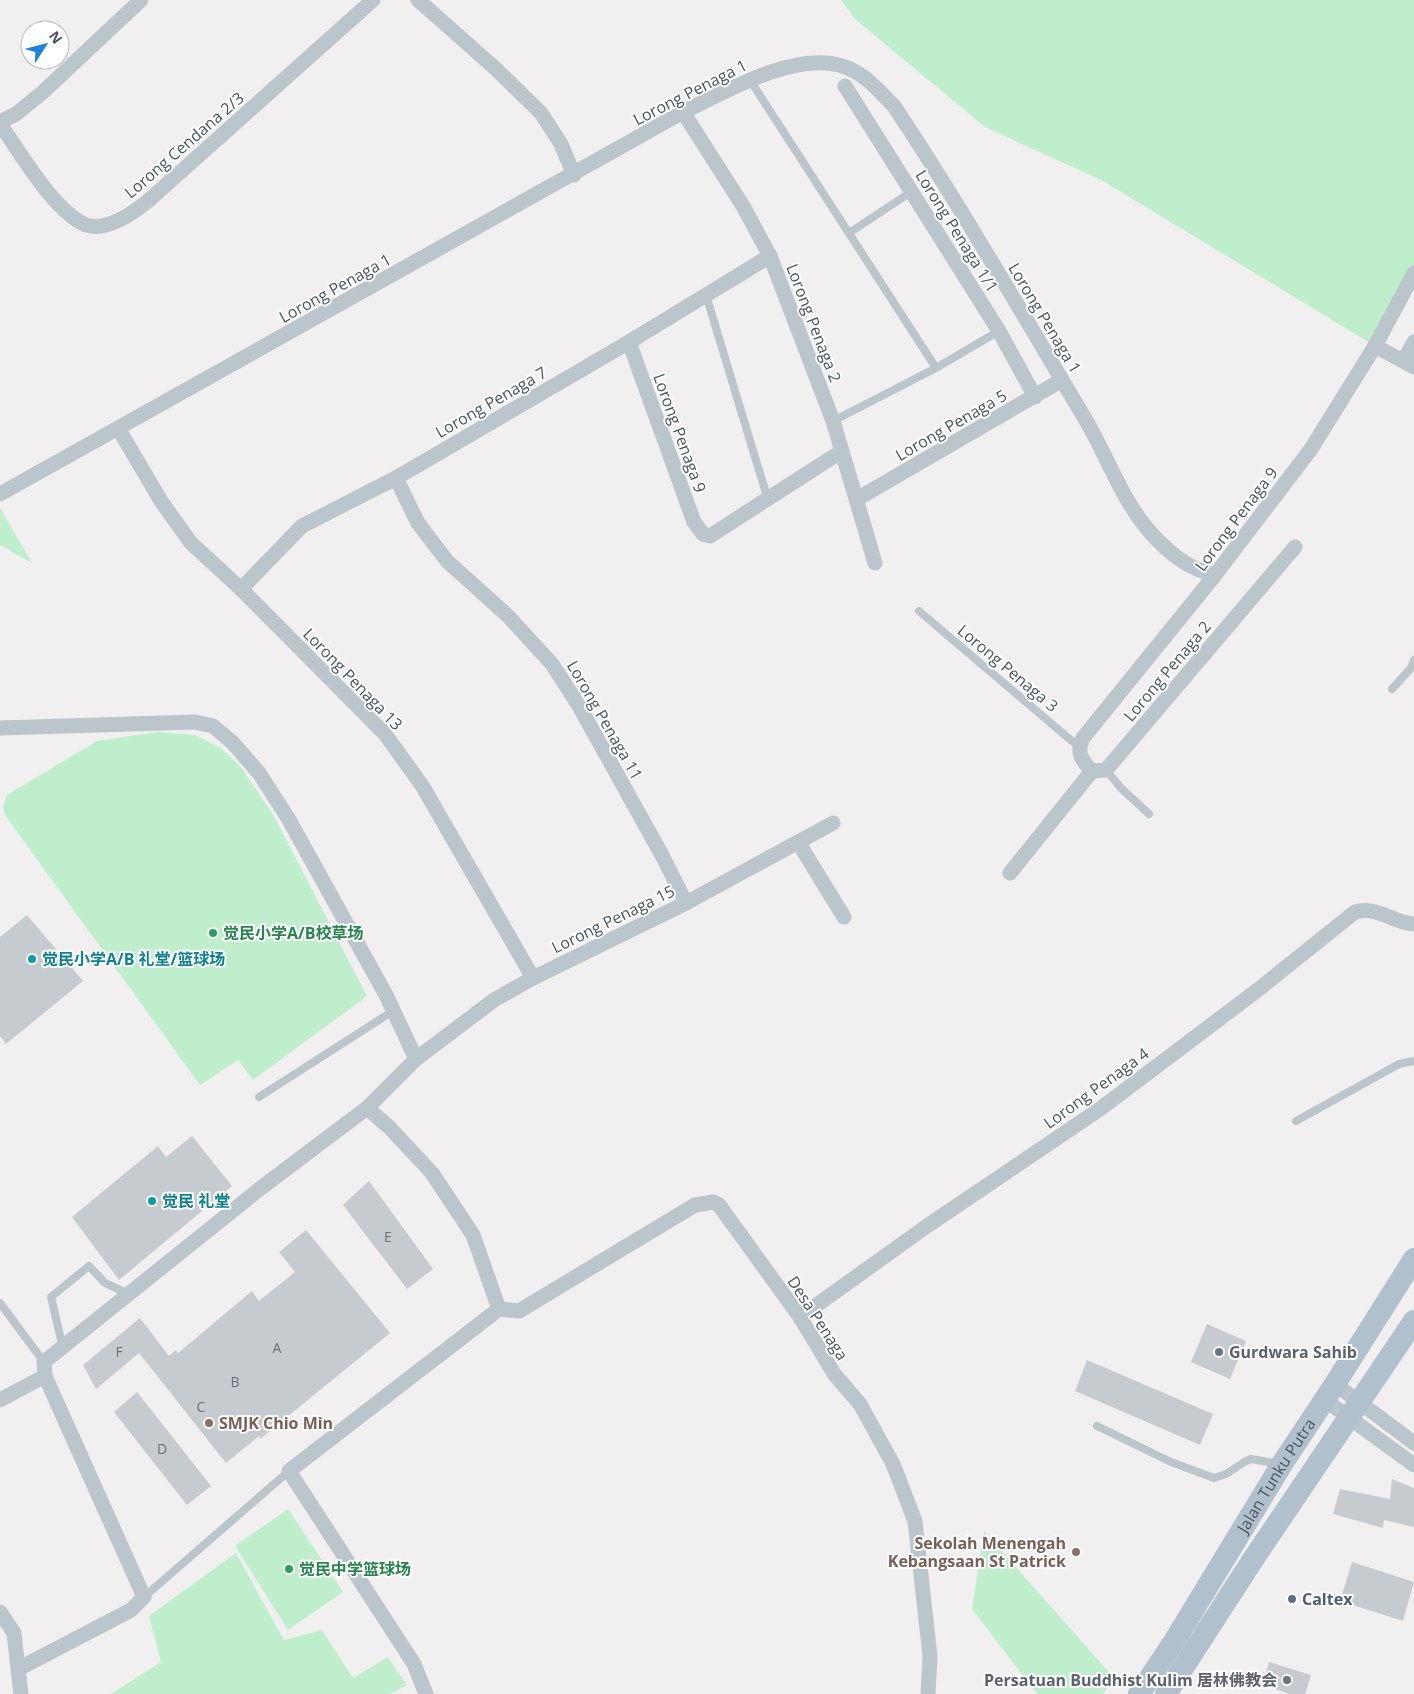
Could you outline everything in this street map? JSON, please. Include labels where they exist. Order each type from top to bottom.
[{"type":"main road","name":"Jalan Tunku Putra","points":[[1139,1694],[1175,1640],[1282,1464],[1414,1259]]},
{"type":"main road","name":"Jalan Tunku Putra","points":[[1166,1694],[1254,1558],[1334,1442],[1414,1320]]},
{"type":"street","points":[[0,123],[16,114],[43,92],[141,0]]},
{"type":"street","name":"Lorong Cendana 2/3","points":[[0,123],[55,201],[68,212],[87,225],[108,224],[125,219],[148,201],[373,0]]},
{"type":"street","points":[[418,0],[496,69],[541,113],[561,144],[574,175]]},
{"type":"street","name":"Lorong Penaga 1","points":[[0,494],[574,175],[683,112],[750,80],[793,66],[825,63],[840,65],[869,80],[894,106],[1090,427],[1124,495],[1150,532],[1178,560],[1199,572],[1215,575]]},
{"type":"street","name":"Lorong Penaga 1/1","points":[[845,86],[998,331],[1035,397]]},
{"type":"street","name":"Lorong Penaga 2","points":[[683,112],[743,206],[770,256],[833,421],[875,563]]},
{"type":"street","name":"Lorong Penaga 7","points":[[241,589],[302,526],[396,478],[629,342],[770,256]]},
{"type":"street","name":"Lorong Penaga 9","points":[[1079,747],[1084,738],[1215,575],[1311,449],[1375,346],[1414,273]]},
{"type":"street","name":"Lorong Penaga 9","points":[[629,342],[694,522],[703,534],[710,536],[768,500]]},
{"type":"street","points":[[1375,346],[1409,364],[1414,342]]},
{"type":"street","name":"Lorong Penaga 5","points":[[857,499],[1062,380]]},
{"type":"street","name":"Lorong Penaga 13","points":[[118,428],[161,501],[191,543],[241,589],[385,734],[428,794],[533,978]]},
{"type":"street","points":[[768,500],[842,450]]},
{"type":"street","name":"Lorong Penaga 11","points":[[396,478],[418,523],[447,561],[508,616],[552,664],[584,715],[663,857],[686,903]]},
{"type":"street","name":"Lorong Penaga 2","points":[[1010,873],[1295,547]]},
{"type":"street","points":[[0,728],[195,722],[213,726],[233,743],[259,773],[288,818],[386,995],[416,1059]]},
{"type":"street","points":[[1079,747],[1082,759],[1099,770]]},
{"type":"street","name":"Lorong Penaga 15","points":[[0,1400],[45,1369],[63,1348],[257,1191],[367,1108],[416,1059],[494,1000],[533,978],[686,903],[834,823]]},
{"type":"street","points":[[798,842],[844,918]]},
{"type":"street","name":"Lorong Penaga 4","points":[[800,1317],[927,1226],[1100,1109],[1259,989],[1355,912],[1362,910],[1414,924]]},
{"type":"street","points":[[367,1108],[389,1127],[432,1173],[473,1235],[499,1309],[289,1471],[414,1664],[426,1694]]},
{"type":"street","name":"Desa Penaga","points":[[499,1309],[519,1311],[695,1205],[713,1202],[719,1205],[800,1317],[834,1375],[860,1404],[893,1464],[915,1521],[930,1656],[928,1694]]},
{"type":"street","points":[[20,1668],[131,1610],[144,1597],[45,1369]]},
{"type":"street","points":[[1377,1377],[1374,1394],[1386,1422]]},
{"type":"street","points":[[1330,1392],[1355,1410],[1386,1422],[1414,1443]]},
{"type":"street","points":[[1355,1410],[1376,1437],[1414,1465]]},
{"type":"street","points":[[1334,1442],[1359,1433],[1376,1437]]},
{"type":"street","points":[[0,1612],[14,1633],[22,1694]]},
{"type":"lane","points":[[750,80],[936,368]]},
{"type":"lane","points":[[850,233],[911,192]]},
{"type":"lane","points":[[706,295],[768,500]]},
{"type":"lane","points":[[833,421],[936,368],[998,331]]},
{"type":"lane","name":"Lorong Penaga 3","points":[[919,611],[1079,747]]},
{"type":"lane","points":[[1392,689],[1411,668],[1414,660]]},
{"type":"lane","points":[[1099,770],[1149,814]]},
{"type":"lane","points":[[259,1097],[393,1011]]},
{"type":"lane","points":[[1296,1122],[1399,1064],[1414,1061]]},
{"type":"lane","points":[[63,1348],[51,1297],[89,1266],[105,1283],[129,1294]]},
{"type":"lane","points":[[0,1303],[45,1369]]},
{"type":"lane","points":[[1097,1426],[1171,1462],[1214,1478],[1226,1474],[1252,1460],[1282,1464]]},
{"type":"lane","points":[[144,1597],[289,1471]]},
{"type":"green space","points":[[841,0],[1414,0],[1414,273],[1375,346],[1103,181],[985,127],[855,19]]},
{"type":"green space","points":[[0,508],[32,563],[0,545]]},
{"type":"green space","name":"觉民小学A/B校草场","points":[[158,732],[195,735],[221,748],[241,767],[274,816],[367,996],[253,1080],[238,1060],[200,1085],[5,815],[3,806],[7,795],[97,741]]},
{"type":"green space","name":"觉民中学篮球场","points":[[288,1509],[343,1592],[288,1630],[235,1546]]},
{"type":"green space","points":[[984,1531],[1114,1678],[1103,1694],[1037,1694],[972,1609]]},
{"type":"green space","points":[[236,1553],[284,1640],[322,1630],[353,1678],[388,1657],[407,1685],[390,1694],[111,1694],[161,1662],[149,1616]]},
{"type":"building","name":"觉民小学A/B 礼堂/篮球场","points":[[27,915],[83,981],[6,1044],[0,1036],[0,937]]},
{"type":"building","name":"觉民 礼堂","points":[[192,1136],[232,1186],[119,1280],[72,1217],[158,1146],[166,1157]]},
{"type":"building","points":[[369,1181],[433,1269],[407,1289],[343,1205]]},
{"type":"building","points":[[306,1230],[390,1333],[260,1439],[259,1436],[226,1463],[139,1353],[96,1389],[83,1365],[140,1318],[169,1356],[176,1350],[178,1353],[252,1291],[259,1301],[295,1272],[279,1252]]},
{"type":"building","name":"Gurdwara Sahib","points":[[1207,1324],[1246,1341],[1230,1379],[1191,1362]]},
{"type":"building","points":[[1087,1360],[1213,1414],[1200,1445],[1075,1391]]},
{"type":"building","points":[[137,1392],[211,1486],[187,1505],[114,1412]]},
{"type":"building","points":[[1392,1479],[1414,1488],[1414,1527],[1384,1520],[1383,1528],[1333,1514],[1340,1489],[1390,1499]]},
{"type":"building","points":[[1352,1562],[1414,1582],[1403,1621],[1340,1601]]},
{"type":"building","name":"Persatuan Buddhist Kulim 居林佛教会","points":[[1269,1662],[1311,1675],[1305,1694],[1290,1694],[1262,1685]]},
{"type":"place","name":"觉民小学A/B校草场","points":[[213,933]]},
{"type":"place","name":"觉民小学A/B 礼堂/篮球场","points":[[32,959]]},
{"type":"place","name":"觉民 礼堂","points":[[152,1201]]},
{"type":"place","name":"Gurdwara Sahib","points":[[1219,1352]]},
{"type":"place","name":"SMJK Chio Min","points":[[209,1423]]},
{"type":"place","name":"Sekolah Menengah Kebangsaan St Patrick","points":[[1076,1552]]},
{"type":"place","name":"觉民中学篮球场","points":[[289,1569]]},
{"type":"place","name":"Caltex","points":[[1292,1599]]},
{"type":"place","name":"Persatuan Buddhist Kulim 居林佛教会","points":[[1287,1680]]}]
